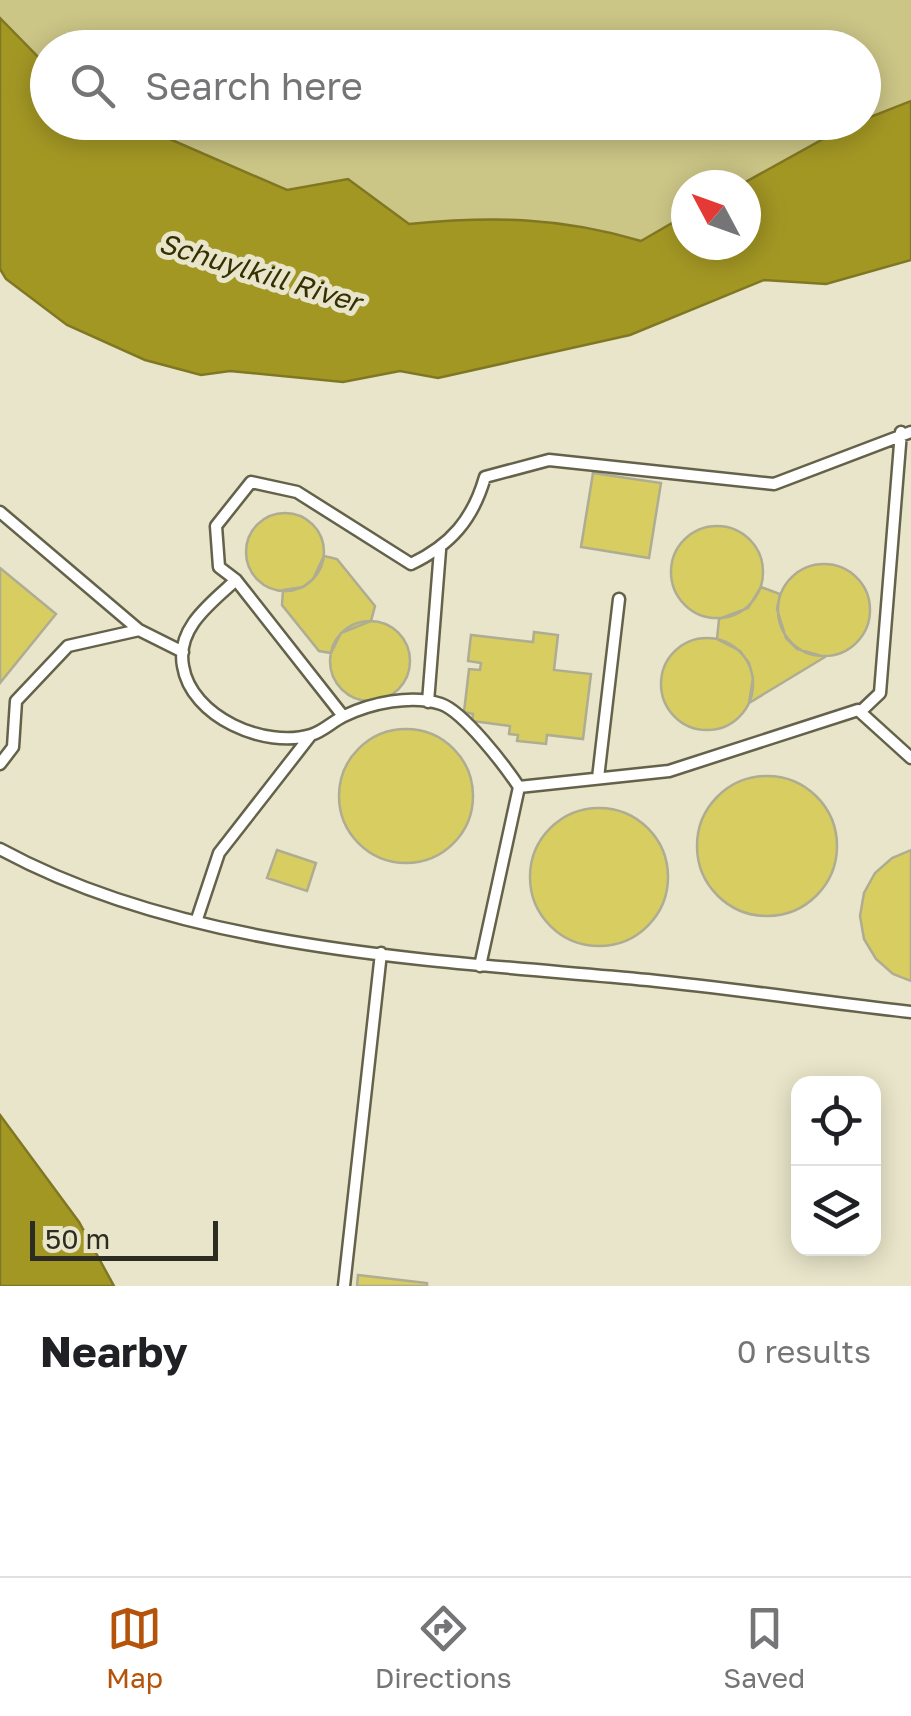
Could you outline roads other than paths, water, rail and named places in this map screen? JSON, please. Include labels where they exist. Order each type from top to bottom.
[{"type":"lane","points":[[343,716],[236,580],[219,567],[216,526],[251,482],[298,492],[412,564],[440,550],[476,509],[485,477],[501,472],[549,460],[774,484],[906,432],[880,693],[860,712],[668,771],[518,787]]},
{"type":"lane","points":[[0,512],[139,630],[182,652]]},
{"type":"lane","points":[[428,702],[440,550]]},
{"type":"lane","points":[[236,580],[188,629],[182,652],[190,685],[226,722],[288,738],[311,735]]},
{"type":"lane","points":[[598,778],[620,599]]},
{"type":"lane","points":[[0,764],[13,746],[16,701],[68,646],[139,630]]},
{"type":"lane","points":[[197,919],[219,853],[311,735],[343,716],[375,704],[444,704],[473,731],[518,787]]},
{"type":"lane","points":[[860,712],[911,758]]},
{"type":"lane","points":[[0,736],[13,746]]},
{"type":"lane","points":[[480,966],[518,787]]},
{"type":"lane","points":[[0,849],[34,868],[118,898],[279,940],[480,966],[652,980],[911,1012]]},
{"type":"lane","points":[[344,1286],[380,953]]},
{"type":"water","name":"Schuylkill River","points":[[0,18],[30,49],[30,140],[172,140],[287,190],[348,179],[409,224],[526,220],[582,227],[641,241],[671,224],[671,260],[761,260],[761,173],[821,140],[881,140],[881,113],[911,101],[911,260],[826,284],[764,280],[630,335],[438,378],[400,371],[343,382],[230,371],[201,375],[145,360],[67,325],[6,279],[0,269]]},
{"type":"water","points":[[0,1115],[79,1222],[114,1286],[0,1286]]}]
